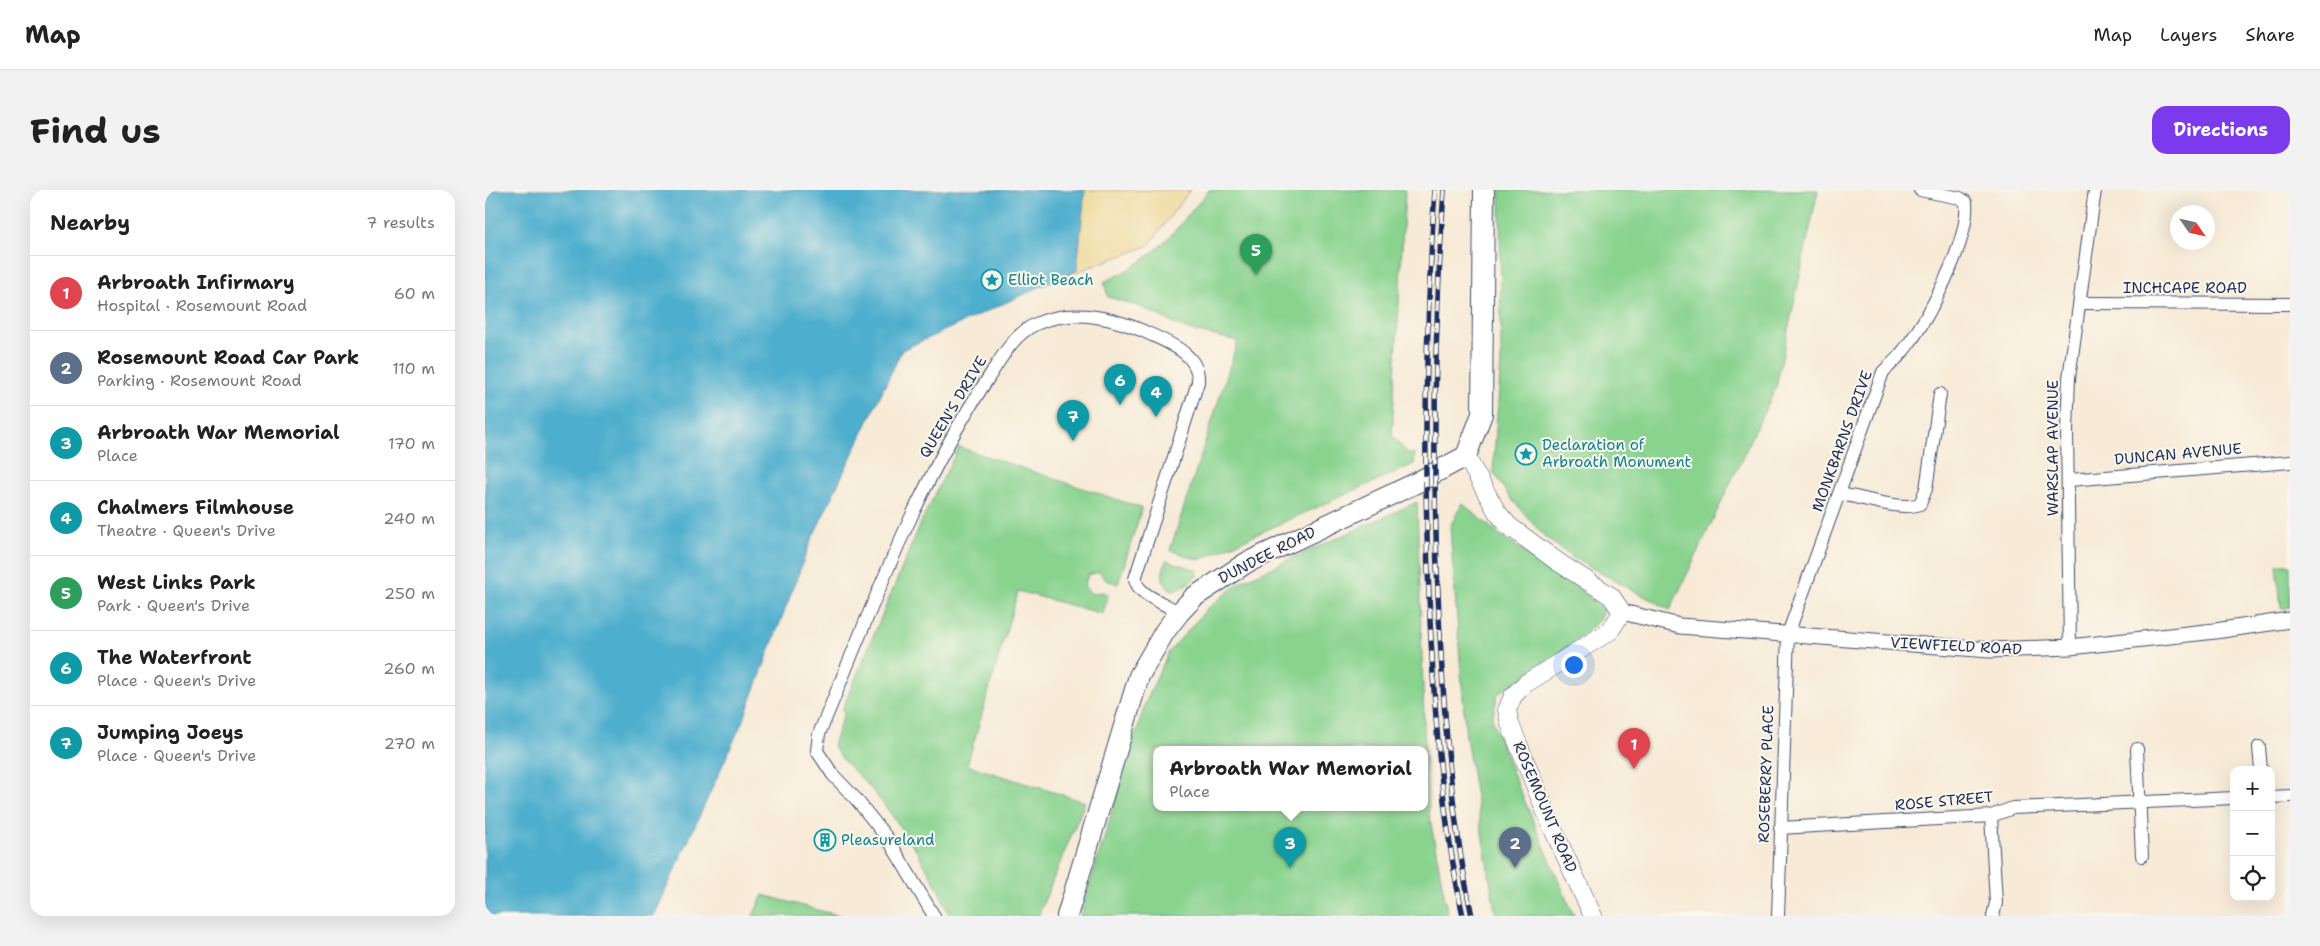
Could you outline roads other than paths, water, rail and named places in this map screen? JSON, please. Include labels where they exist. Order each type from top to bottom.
[{"type":"main road","points":[[1484,190],[1482,414],[1466,456],[1478,482],[1497,512],[1509,526],[1558,562],[1611,596],[1622,612]]},
{"type":"main road","name":"DUNDEE ROAD","points":[[1067,916],[1139,676],[1165,631],[1179,614],[1194,597],[1246,563],[1416,483],[1466,456]]},
{"type":"main road","name":"ROSEMOUNT ROAD","points":[[1593,916],[1552,827],[1510,724],[1507,710],[1513,696],[1525,684],[1546,669],[1611,631],[1622,612]]},
{"type":"street","name":"MONKBARNS DRIVE","points":[[1788,634],[1883,372],[1903,351],[1913,337],[1955,257],[1962,233],[1966,202],[1960,198],[1920,190]]},
{"type":"street","name":"WARSLAP AVENUE","points":[[2070,647],[2067,430],[2069,378],[2095,190]]},
{"type":"street","name":"INCHCAPE ROAD","points":[[2079,303],[2290,304]]},
{"type":"street","name":"QUEEN'S DRIVE","points":[[934,916],[888,839],[856,799],[833,775],[817,751],[819,734],[873,605],[939,459],[1004,354],[1021,334],[1035,325],[1069,316],[1089,315],[1107,318],[1133,326],[1162,339],[1184,353],[1196,366],[1199,374],[1198,382],[1135,579],[1136,586],[1179,614]]},
{"type":"street","points":[[1840,494],[1902,505],[1913,506],[1920,504],[1926,489],[1940,394]]},
{"type":"street","name":"DUNCAN AVENUE","points":[[2069,480],[2290,462]]},
{"type":"street","name":"VIEWFIELD ROAD","points":[[1622,612],[1680,626],[1990,650],[2070,647],[2215,632],[2290,620]]},
{"type":"street","name":"ROSEBERRY PLACE","points":[[1778,916],[1788,634]]},
{"type":"street","points":[[2259,747],[2261,766]]},
{"type":"street","points":[[2137,749],[2142,856]]},
{"type":"street","points":[[2275,797],[2290,796]]},
{"type":"street","name":"ROSE STREET","points":[[1780,828],[1991,816],[2013,808],[2230,798]]},
{"type":"street","points":[[1991,816],[1996,903],[1993,916]]},
{"type":"water","points":[[485,190],[1085,190],[1077,270],[902,350],[810,543],[745,716],[654,916],[485,916]]},
{"type":"railway","points":[[1435,190],[1426,405],[1426,512],[1430,620],[1434,694],[1445,806],[1463,916]]},
{"type":"railway","points":[[1444,190],[1438,296],[1435,403],[1435,510],[1439,616],[1449,767],[1459,842],[1472,916]]},
{"type":"place","name":"West Links Park","points":[[1256,275]]},
{"type":"place","name":"Elliot Beach","points":[[992,280]]},
{"type":"place","name":"The Waterfront","points":[[1120,405]]},
{"type":"place","name":"Chalmers Filmhouse","points":[[1156,417]]},
{"type":"place","name":"Jumping Joeys","points":[[1073,441]]},
{"type":"place","name":"Declaration of Arbroath Monument","points":[[1526,454]]},
{"type":"place","name":"Arbroath Infirmary","points":[[1634,769]]},
{"type":"place","name":"Pleasureland","points":[[825,840]]},
{"type":"place","name":"Arbroath War Memorial","points":[[1290,868]]},
{"type":"place","name":"Rosemount Road Car Park","points":[[1515,868]]}]
